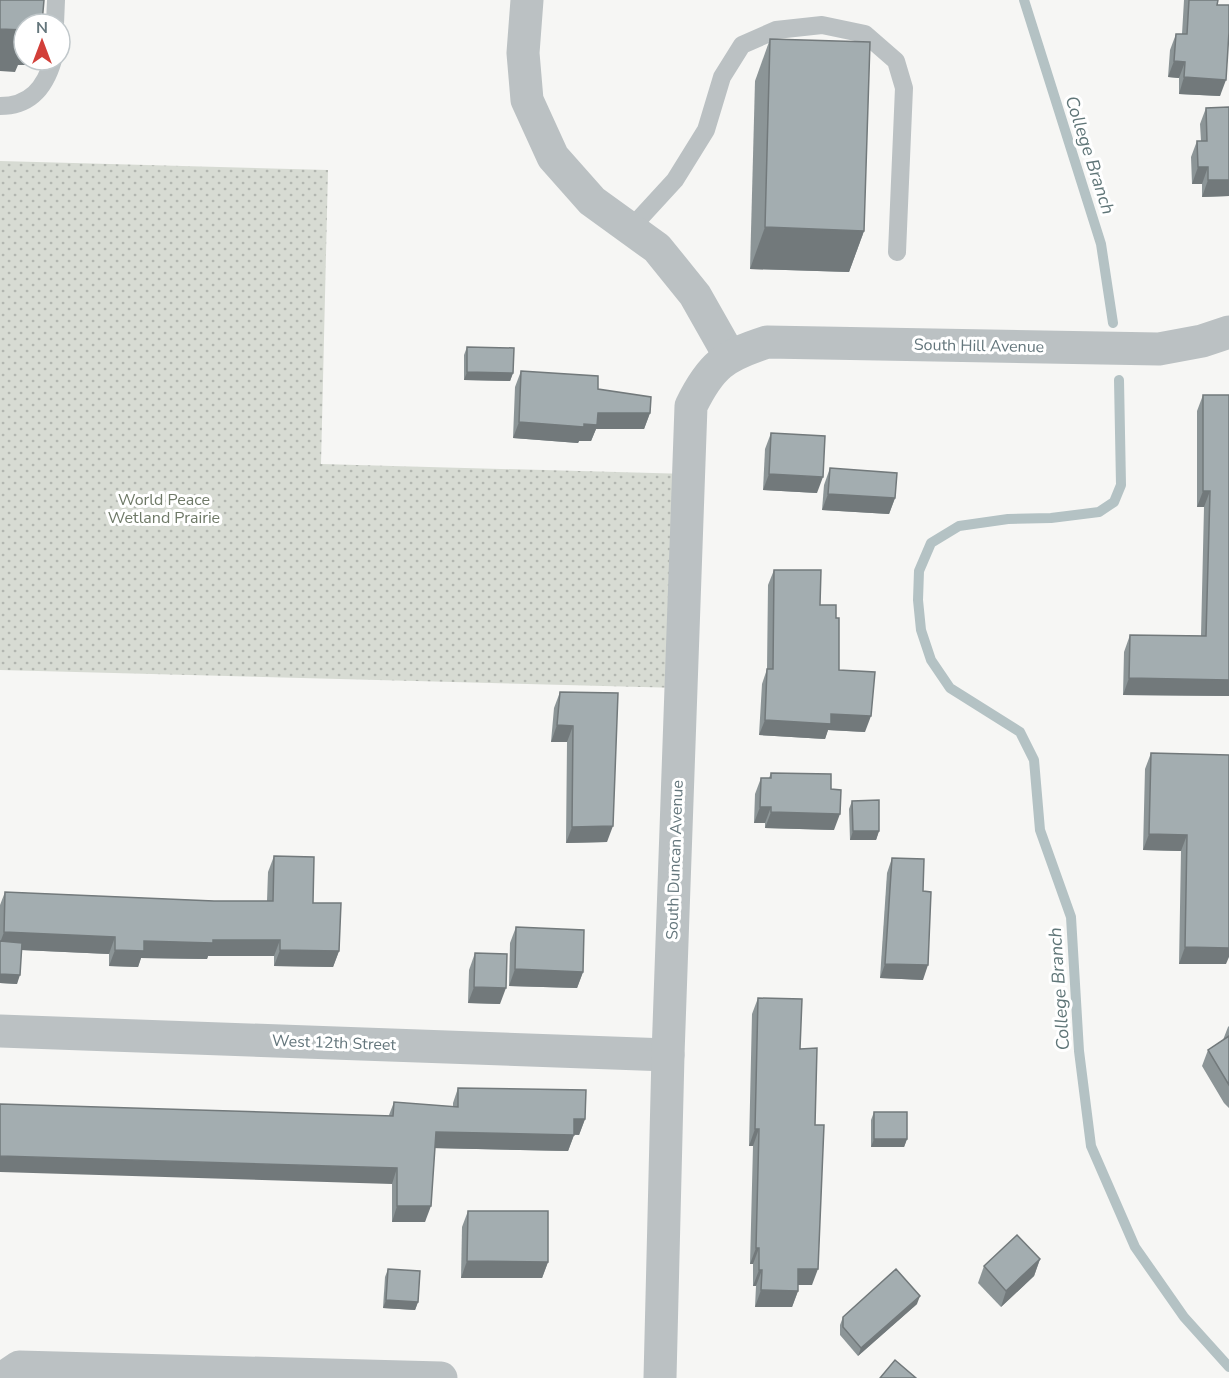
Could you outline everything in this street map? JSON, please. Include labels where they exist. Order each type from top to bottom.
[{"type":"street","points":[[527,0],[523,53],[527,100],[553,157],[592,201],[657,249],[695,295],[729,355]]},
{"type":"street","name":"South Hill Avenue","points":[[729,355],[767,342],[1159,349],[1203,341],[1229,332]]},
{"type":"street","name":"South Duncan Avenue","points":[[660,1378],[668,1055],[691,406],[704,379],[729,355]]},
{"type":"street","name":"West 12th Street","points":[[0,1031],[668,1055]]},
{"type":"street","points":[[3,1378],[20,1367],[441,1378]]},
{"type":"lane","points":[[630,229],[675,180],[706,130],[722,77],[742,45],[776,30],[822,25],[865,34],[896,61],[904,88],[897,252]]},
{"type":"lane","points":[[0,106],[17,106],[42,89],[48,72]]},
{"type":"green space","name":"World Peace Wetland Prairie","points":[[0,161],[328,170],[321,464],[689,474],[681,688],[0,670]]},
{"type":"building","points":[[0,0],[44,0],[43,12],[12,12],[12,30],[0,29]]},
{"type":"building","points":[[1189,0],[1218,0],[1217,5],[1229,5],[1226,80],[1184,77],[1185,62],[1174,61],[1176,34],[1187,34]]},
{"type":"building","points":[[770,39],[870,42],[864,231],[765,227]]},
{"type":"building","points":[[1229,107],[1229,180],[1208,180],[1208,167],[1198,167],[1197,141],[1207,141],[1206,108]]},
{"type":"building","points":[[467,347],[514,348],[513,373],[467,372]]},
{"type":"building","points":[[521,371],[598,376],[598,389],[651,397],[650,413],[598,413],[597,425],[584,424],[584,427],[519,422]]},
{"type":"building","points":[[1203,395],[1229,395],[1229,680],[1129,678],[1130,635],[1206,636],[1210,491],[1203,491]]},
{"type":"building","points":[[771,433],[825,436],[823,477],[769,474]]},
{"type":"building","points":[[830,468],[897,473],[895,498],[828,494]]},
{"type":"building","points":[[774,570],[821,570],[820,605],[836,605],[836,618],[839,618],[839,670],[875,672],[871,716],[831,714],[831,724],[765,720],[767,669],[773,669]]},
{"type":"building","points":[[560,692],[618,693],[613,826],[572,827],[573,726],[557,725]]},
{"type":"building","points":[[1151,753],[1229,755],[1229,948],[1185,947],[1187,835],[1149,834]]},
{"type":"building","points":[[771,773],[831,774],[831,789],[841,790],[840,814],[771,812],[771,807],[760,807],[761,778],[771,778]]},
{"type":"building","points":[[879,800],[879,831],[853,831],[852,801]]},
{"type":"building","points":[[274,856],[314,857],[313,903],[341,903],[339,951],[280,950],[280,940],[213,940],[213,943],[144,941],[144,951],[115,950],[115,937],[4,932],[5,892],[214,901],[273,901]]},
{"type":"building","points":[[892,858],[924,859],[923,891],[931,892],[928,965],[885,964]]},
{"type":"building","points":[[516,927],[584,930],[583,972],[515,969]]},
{"type":"building","points":[[0,941],[22,943],[20,975],[0,974]]},
{"type":"building","points":[[475,953],[507,954],[506,988],[474,987]]},
{"type":"building","points":[[758,998],[802,999],[800,1049],[817,1048],[815,1125],[824,1125],[818,1269],[798,1269],[798,1291],[761,1290],[762,1270],[759,1270],[759,1248],[756,1248],[759,1129],[755,1129]]},
{"type":"building","points":[[1229,1036],[1229,1085],[1208,1050]]},
{"type":"building","points":[[458,1088],[586,1090],[585,1119],[574,1119],[574,1135],[436,1132],[431,1206],[397,1206],[397,1168],[0,1156],[0,1104],[393,1116],[394,1102],[458,1107]]},
{"type":"building","points":[[874,1112],[907,1112],[907,1139],[874,1139]]},
{"type":"building","points":[[468,1211],[548,1211],[548,1262],[467,1261]]},
{"type":"building","points":[[1017,1235],[1040,1259],[1006,1291],[984,1266]]},
{"type":"building","points":[[388,1269],[420,1271],[418,1302],[386,1300]]},
{"type":"building","points":[[896,1269],[920,1296],[861,1348],[843,1327],[843,1317]]},
{"type":"building","points":[[895,1360],[916,1378],[880,1378]]},
{"type":"waterway","name":"College Branch","points":[[1024,0],[1101,244],[1113,323]]},
{"type":"waterway","name":"College Branch","points":[[1119,380],[1121,485],[1114,502],[1099,512],[1051,518],[1008,519],[959,526],[931,543],[919,571],[918,600],[921,630],[931,660],[950,688],[1020,732],[1034,760],[1040,830],[1071,917],[1079,1051],[1091,1146],[1135,1247],[1184,1317],[1229,1367]]}]
